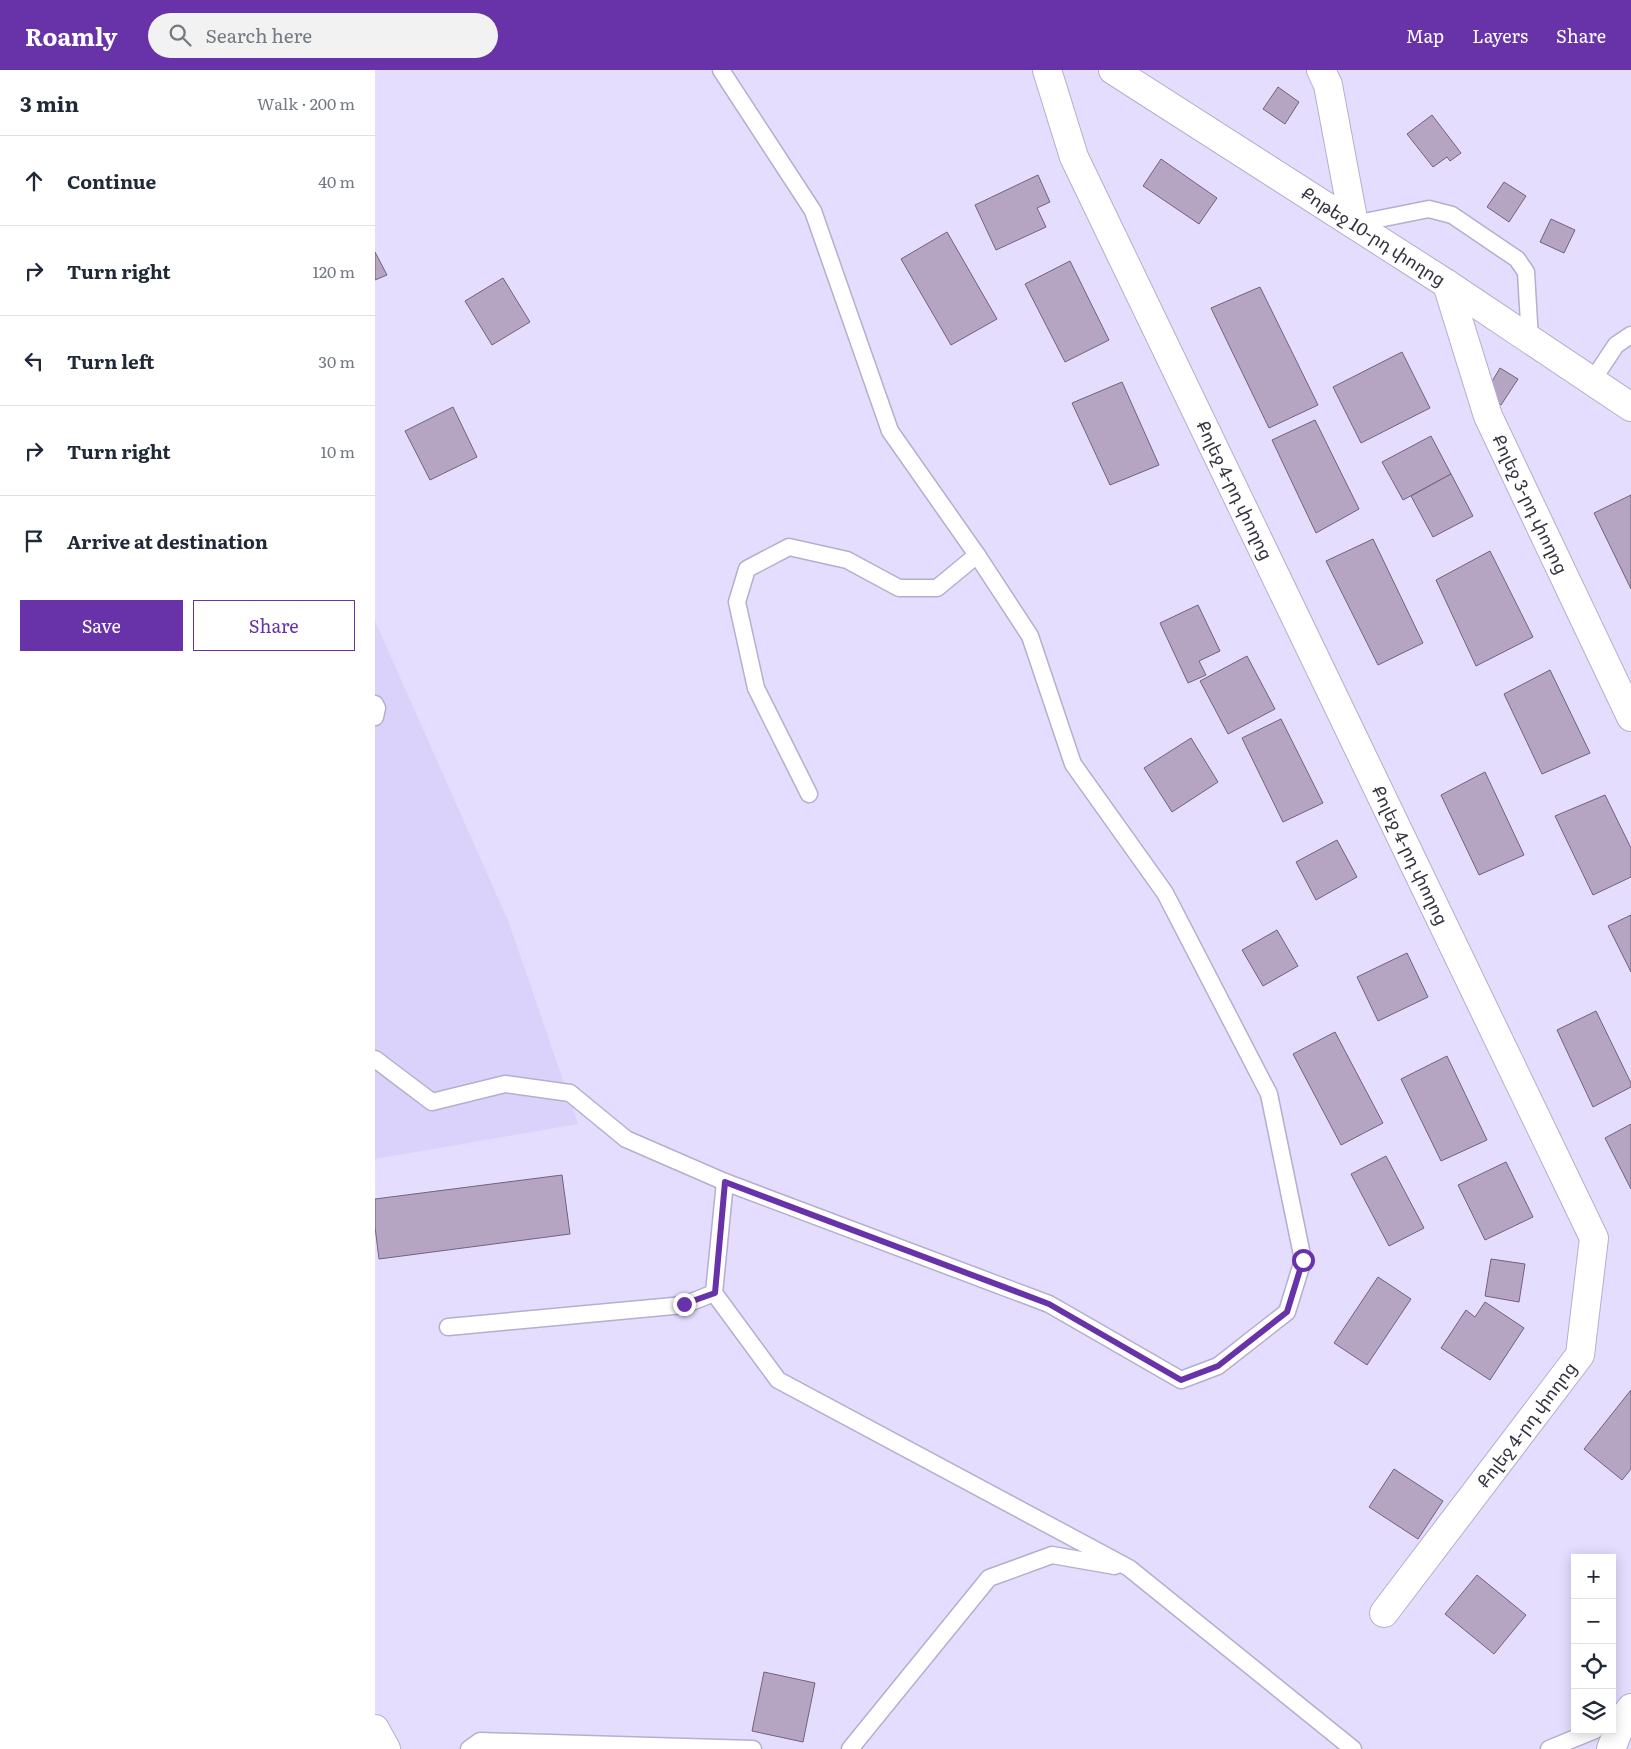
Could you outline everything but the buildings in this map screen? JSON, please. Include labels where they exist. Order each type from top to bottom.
[{"type":"street","name":"Քոլեջ 4-րդ փողոց","points":[[1047,70],[1074,157],[1594,1238],[1580,1354],[1384,1613]]},
{"type":"street","name":"Քոթեջ 10-րդ փողոց","points":[[1113,70],[1447,284],[1631,408]]},
{"type":"street","points":[[1321,70],[1328,85],[1354,224]]},
{"type":"street","name":"Քոլեջ 3-րդ փողոց","points":[[1447,284],[1488,416],[1631,717]]},
{"type":"street","points":[[1611,1749],[1622,1717]]},
{"type":"street","points":[[375,1730],[386,1749]]},
{"type":"lane","points":[[375,1059],[433,1102],[505,1084],[570,1093],[626,1139],[725,1182],[1049,1304],[1181,1380],[1218,1366],[1287,1312],[1303,1260],[1269,1094],[1165,892],[1073,764],[1030,636],[977,556],[890,432],[813,211],[721,70]]},
{"type":"lane","points":[[1354,224],[1429,209],[1453,215],[1517,259],[1526,272],[1530,340]]},
{"type":"lane","points":[[1592,381],[1616,344],[1631,335]]},
{"type":"lane","points":[[809,794],[756,688],[737,602],[747,569],[789,547],[847,560],[899,588],[937,588],[977,556]]},
{"type":"lane","points":[[375,704],[377,708],[375,717]]},
{"type":"lane","points":[[725,1182],[715,1293],[778,1380],[1129,1568],[1353,1749]]},
{"type":"lane","points":[[447,1326],[684,1304],[715,1293]]},
{"type":"lane","points":[[851,1749],[989,1578],[1052,1555],[1129,1568]]},
{"type":"lane","points":[[1549,1749],[1585,1734]]},
{"type":"lane","points":[[469,1749],[480,1741],[753,1749]]},
{"type":"shaded area","points":[[375,621],[509,923],[578,1124],[375,1159]]},
{"type":"route","points":[[684,1304],[715,1293],[725,1182],[1049,1304],[1181,1380],[1218,1366],[1287,1312],[1303,1260]]}]
